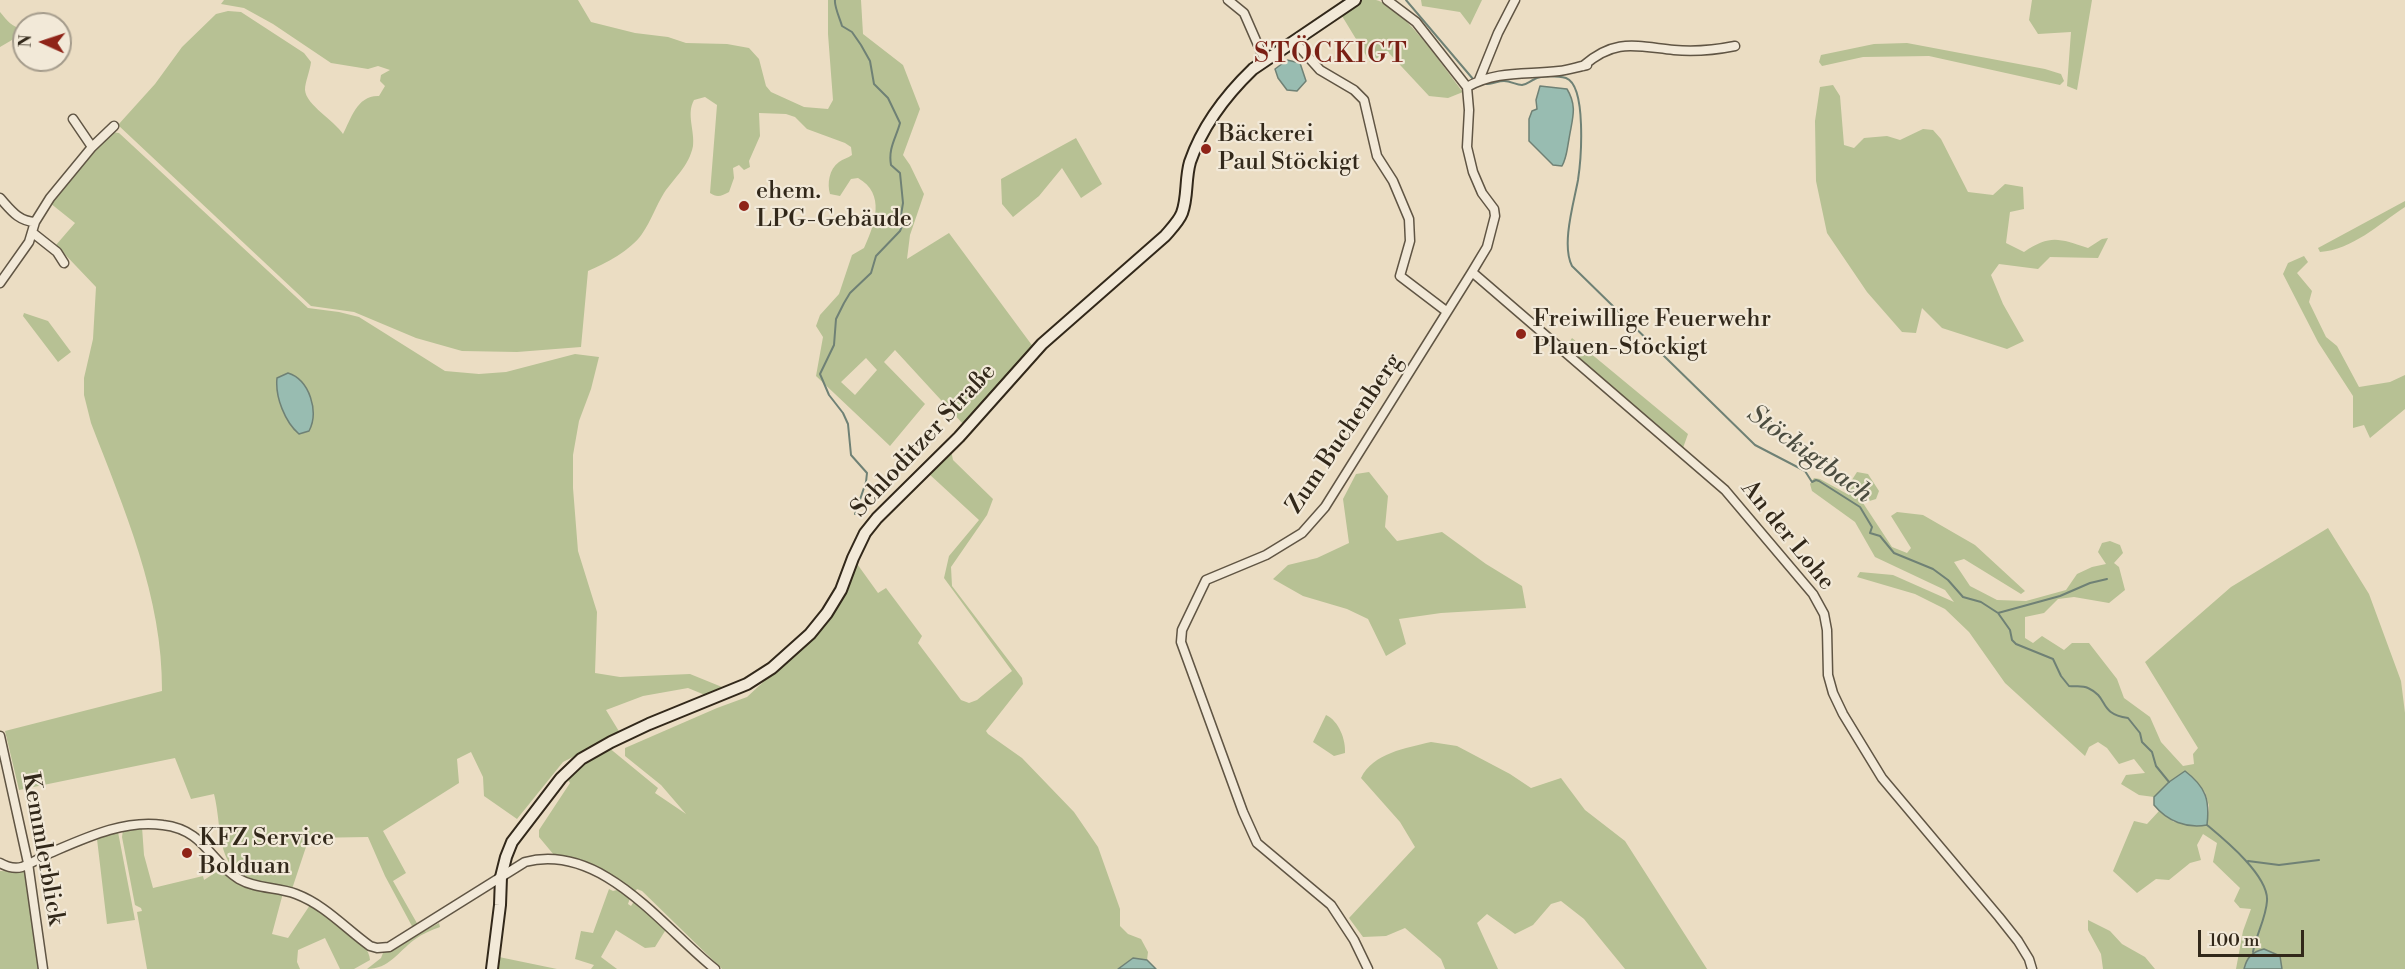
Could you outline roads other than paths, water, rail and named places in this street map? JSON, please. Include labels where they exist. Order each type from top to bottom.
[{"type":"street","points":[[1228,0],[1244,13],[1265,61]]},
{"type":"street","name":"Schloditzer Straße","points":[[492,969],[501,877],[512,842],[561,777],[581,759],[611,742],[757,678],[810,634],[841,590],[865,533],[877,518],[959,437],[1042,344],[1166,236],[1181,215],[1187,175],[1196,146],[1217,112],[1239,83],[1265,61],[1355,0]]},
{"type":"street","points":[[1387,0],[1416,22],[1467,87],[1479,80],[1517,72],[1558,71],[1585,66],[1597,53],[1624,45],[1695,50],[1735,46]]},
{"type":"street","points":[[1479,80],[1498,33],[1515,0]]},
{"type":"street","points":[[1295,42],[1320,70],[1353,90],[1364,100],[1377,156],[1393,181],[1409,219],[1410,241],[1400,276],[1446,311]]},
{"type":"street","name":"Zum Buchenberg","points":[[1368,969],[1354,940],[1331,906],[1257,843],[1243,812],[1187,662],[1181,642],[1182,630],[1206,580],[1266,555],[1302,533],[1325,507],[1487,247],[1495,216],[1494,209],[1482,193],[1473,172],[1467,147],[1469,110],[1467,87]]},
{"type":"street","points":[[73,119],[92,147]]},
{"type":"street","points":[[0,283],[33,233],[35,222],[50,198],[92,147],[114,126]]},
{"type":"street","points":[[0,198],[16,216],[22,220],[35,222]]},
{"type":"street","points":[[33,233],[57,252],[64,263]]},
{"type":"street","name":"An der Lohe","points":[[1472,272],[1725,490],[1813,594],[1824,614],[1827,630],[1828,675],[1843,714],[1881,778],[1999,916],[2030,959],[2032,969]]},
{"type":"street","name":"Kemmlerblick","points":[[0,736],[28,863],[43,969]]},
{"type":"street","points":[[0,863],[10,868],[23,867],[64,847],[132,824],[150,823],[177,827],[197,838],[237,878],[254,885],[284,890],[312,901],[364,941],[377,948],[388,947],[525,862],[536,859],[556,859],[582,865],[639,898],[715,969]]},
{"type":"water","points":[[1287,60],[1300,63],[1306,81],[1297,91],[1287,90],[1278,78],[1275,69]]},
{"type":"water","points":[[1540,86],[1567,89],[1572,102],[1573,119],[1567,153],[1562,166],[1553,165],[1529,141],[1529,119],[1532,111],[1537,109],[1536,100]]},
{"type":"water","points":[[288,373],[302,382],[313,406],[309,431],[299,434],[285,416],[279,401],[277,378]]},
{"type":"water","points":[[2185,771],[2198,783],[2205,795],[2208,808],[2207,825],[2185,825],[2171,819],[2154,805],[2154,797],[2169,782]]},
{"type":"water","points":[[2264,949],[2280,956],[2282,969],[2244,969],[2251,956]]},
{"type":"water","points":[[1133,958],[1147,960],[1156,969],[1118,969]]},
{"type":"waterway","points":[[835,0],[842,26],[852,32],[861,45],[870,61],[874,84],[888,98],[900,123],[891,148],[890,159],[891,165],[900,173],[903,203],[901,215],[905,219],[900,231],[876,256],[871,273],[850,293],[844,303],[836,319],[834,345],[820,374],[829,395],[843,413],[848,424],[851,455],[867,473],[855,514]]},
{"type":"waterway","name":"Stöckigtbach","points":[[1406,0],[1473,79]]},
{"type":"waterway","name":"Stöckigtbach","points":[[1486,84],[1504,81],[1522,85],[1550,76],[1566,78],[1573,84],[1580,109],[1581,141],[1578,180],[1568,235],[1569,257],[1572,266],[1755,445],[1805,471],[1812,482],[1819,481],[1860,507],[1872,527],[1870,533],[1880,536],[1894,553],[1933,569],[1948,580],[1963,597],[1981,602],[1998,613],[2010,630],[2012,640],[2016,644],[2053,659],[2069,686],[2088,688],[2099,696],[2112,713],[2128,718],[2140,733],[2142,742],[2152,752],[2156,766],[2169,782]]},
{"type":"waterway","points":[[1998,613],[2060,596],[2090,583],[2107,579]]},
{"type":"waterway","name":"Stöckigtbach","points":[[2207,825],[2254,870],[2266,891],[2266,907],[2253,952]]},
{"type":"waterway","name":"Stöckigtbach","points":[[2248,861],[2279,865],[2319,860]]},
{"type":"place","name":"Bäckerei Paul Stöckigt","points":[[1206,149]]},
{"type":"place","name":"ehem. LPG-Gebäude","points":[[744,206]]},
{"type":"place","name":"Freiwillige Feuerwehr Plauen-Stöckigt","points":[[1521,334]]},
{"type":"place","name":"KFZ Service Bolduan","points":[[187,853]]},
{"type":"district","name":"STÖCKIGT","points":[[1331,56]]}]
